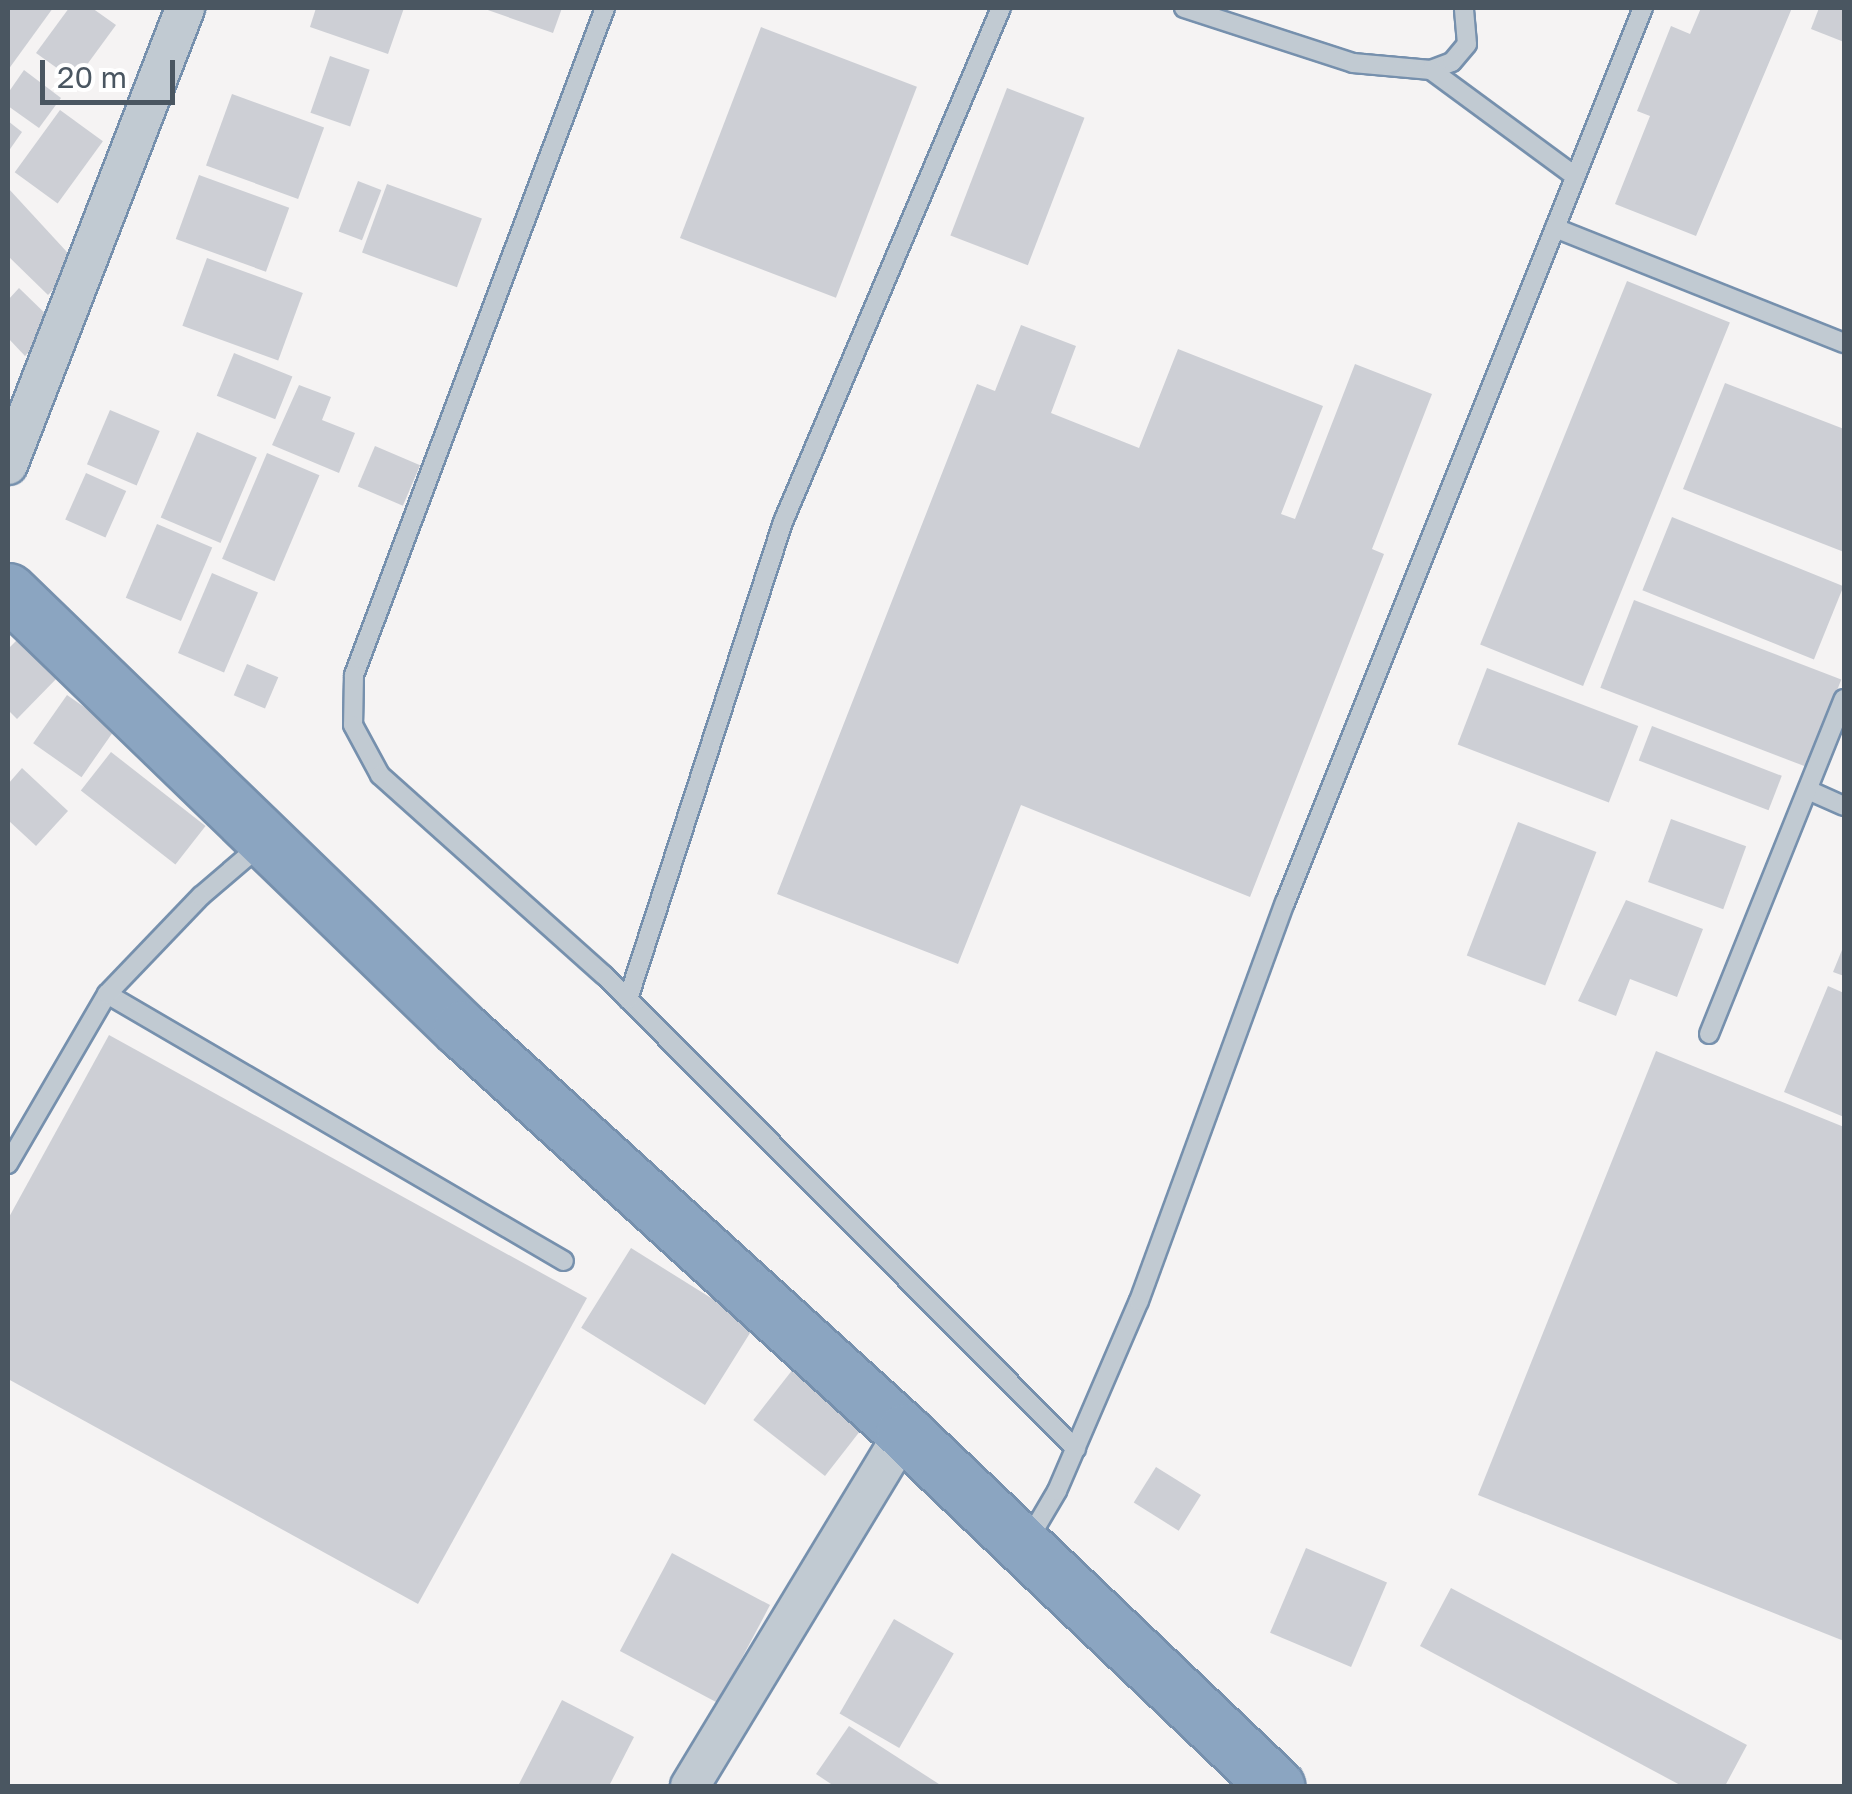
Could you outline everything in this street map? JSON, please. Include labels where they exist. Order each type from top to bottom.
[{"type":"highway","points":[[8,592],[461,1029],[904,1432],[1276,1786]]},
{"type":"street","points":[[8,464],[185,8]]},
{"type":"street","points":[[690,1786],[904,1432]]},
{"type":"lane","points":[[605,8],[360,658],[352,725],[380,775],[628,999],[1076,1450]]},
{"type":"lane","points":[[628,999],[783,522],[1001,8]]},
{"type":"lane","points":[[1184,8],[1353,63],[1431,70],[1452,62],[1467,44],[1464,8]]},
{"type":"lane","points":[[1025,1545],[1076,1450],[1643,8]]},
{"type":"lane","points":[[1431,70],[1575,176]]},
{"type":"lane","points":[[1555,228],[1844,343]]},
{"type":"lane","points":[[1709,1034],[1844,699]]},
{"type":"lane","points":[[1808,790],[1844,806]]},
{"type":"lane","points":[[8,1164],[107,994],[201,896],[268,839]]},
{"type":"lane","points":[[107,994],[564,1261]]},
{"type":"building","points":[[8,8],[53,8],[8,70]]},
{"type":"building","points":[[69,8],[92,8],[116,25],[75,81],[36,53]]},
{"type":"building","points":[[316,8],[404,8],[388,54],[310,27]]},
{"type":"building","points":[[482,8],[562,8],[553,33]]},
{"type":"building","points":[[1701,8],[1792,8],[1696,236],[1615,204],[1650,116],[1637,111],[1671,26],[1690,34]]},
{"type":"building","points":[[1819,8],[1844,8],[1844,42],[1811,29]]},
{"type":"building","points":[[761,27],[917,87],[836,298],[680,238]]},
{"type":"building","points":[[330,56],[370,70],[350,126],[310,113]]},
{"type":"building","points":[[24,70],[61,98],[39,128],[8,106],[8,93]]},
{"type":"building","points":[[1007,88],[1084,118],[1028,265],[950,236]]},
{"type":"building","points":[[232,94],[324,128],[298,199],[206,165]]},
{"type":"building","points":[[60,110],[103,141],[58,203],[15,172]]},
{"type":"building","points":[[8,121],[22,132],[8,152]]},
{"type":"building","points":[[199,175],[289,208],[266,272],[176,239]]},
{"type":"building","points":[[358,181],[381,190],[362,240],[339,231]]},
{"type":"building","points":[[387,184],[482,219],[457,287],[362,253]]},
{"type":"building","points":[[8,188],[78,264],[48,295],[8,256]]},
{"type":"building","points":[[207,258],[303,293],[278,361],[182,326]]},
{"type":"building","points":[[1627,281],[1730,323],[1583,686],[1480,644]]},
{"type":"building","points":[[19,288],[56,324],[25,356],[8,338],[8,300]]},
{"type":"building","points":[[1021,325],[1076,346],[1051,413],[1139,448],[1178,349],[1323,406],[1281,514],[1295,519],[1355,364],[1432,394],[1372,549],[1384,554],[1250,897],[1021,805],[958,964],[777,894],[977,384],[995,391]]},
{"type":"building","points":[[234,353],[292,377],[275,419],[217,396]]},
{"type":"building","points":[[1725,383],[1844,429],[1844,552],[1683,489]]},
{"type":"building","points":[[299,385],[331,397],[322,420],[355,433],[339,473],[272,445]]},
{"type":"building","points":[[110,410],[160,431],[137,485],[87,464]]},
{"type":"building","points":[[197,432],[257,457],[220,543],[161,518]]},
{"type":"building","points":[[375,446],[420,465],[403,506],[358,487]]},
{"type":"building","points":[[267,453],[319,475],[275,581],[222,559]]},
{"type":"building","points":[[86,473],[126,491],[105,537],[65,520]]},
{"type":"building","points":[[1672,517],[1844,586],[1814,660],[1642,590]]},
{"type":"building","points":[[157,524],[212,547],[181,621],[126,598]]},
{"type":"building","points":[[212,573],[258,593],[224,673],[178,653]]},
{"type":"building","points":[[1634,600],[1841,680],[1808,767],[1600,688]]},
{"type":"building","points":[[19,638],[59,676],[17,719],[8,710],[8,649]]},
{"type":"building","points":[[247,664],[278,677],[265,709],[234,695]]},
{"type":"building","points":[[1487,668],[1638,726],[1609,803],[1458,745]]},
{"type":"building","points":[[67,695],[115,729],[81,777],[33,743]]},
{"type":"building","points":[[1652,726],[1782,776],[1769,810],[1639,761]]},
{"type":"building","points":[[111,752],[206,826],[175,864],[81,791]]},
{"type":"building","points":[[22,768],[68,811],[36,846],[8,820],[8,784]]},
{"type":"building","points":[[1671,819],[1746,846],[1723,909],[1648,882]]},
{"type":"building","points":[[1518,822],[1596,852],[1545,986],[1467,956]]},
{"type":"building","points":[[1626,900],[1703,929],[1677,997],[1630,979],[1616,1016],[1578,1001]]},
{"type":"building","points":[[1844,945],[1844,976],[1833,972]]},
{"type":"building","points":[[1828,986],[1844,993],[1844,1117],[1784,1092]]},
{"type":"building","points":[[109,1035],[587,1298],[418,1604],[8,1379],[8,1219]]},
{"type":"building","points":[[1656,1051],[1844,1127],[1844,1641],[1478,1495]]},
{"type":"building","points":[[631,1248],[755,1325],[705,1405],[581,1328]]},
{"type":"building","points":[[797,1364],[869,1420],[825,1476],[753,1420]]},
{"type":"building","points":[[1156,1467],[1201,1495],[1179,1531],[1134,1503]]},
{"type":"building","points":[[1306,1548],[1387,1582],[1351,1667],[1270,1633]]},
{"type":"building","points":[[672,1553],[770,1605],[718,1703],[620,1651]]},
{"type":"building","points":[[1451,1588],[1747,1745],[1725,1786],[1682,1786],[1420,1646]]},
{"type":"building","points":[[894,1619],[954,1654],[899,1748],[840,1713]]},
{"type":"building","points":[[562,1700],[634,1737],[609,1786],[518,1786]]},
{"type":"building","points":[[849,1726],[942,1786],[834,1786],[816,1774]]}]
